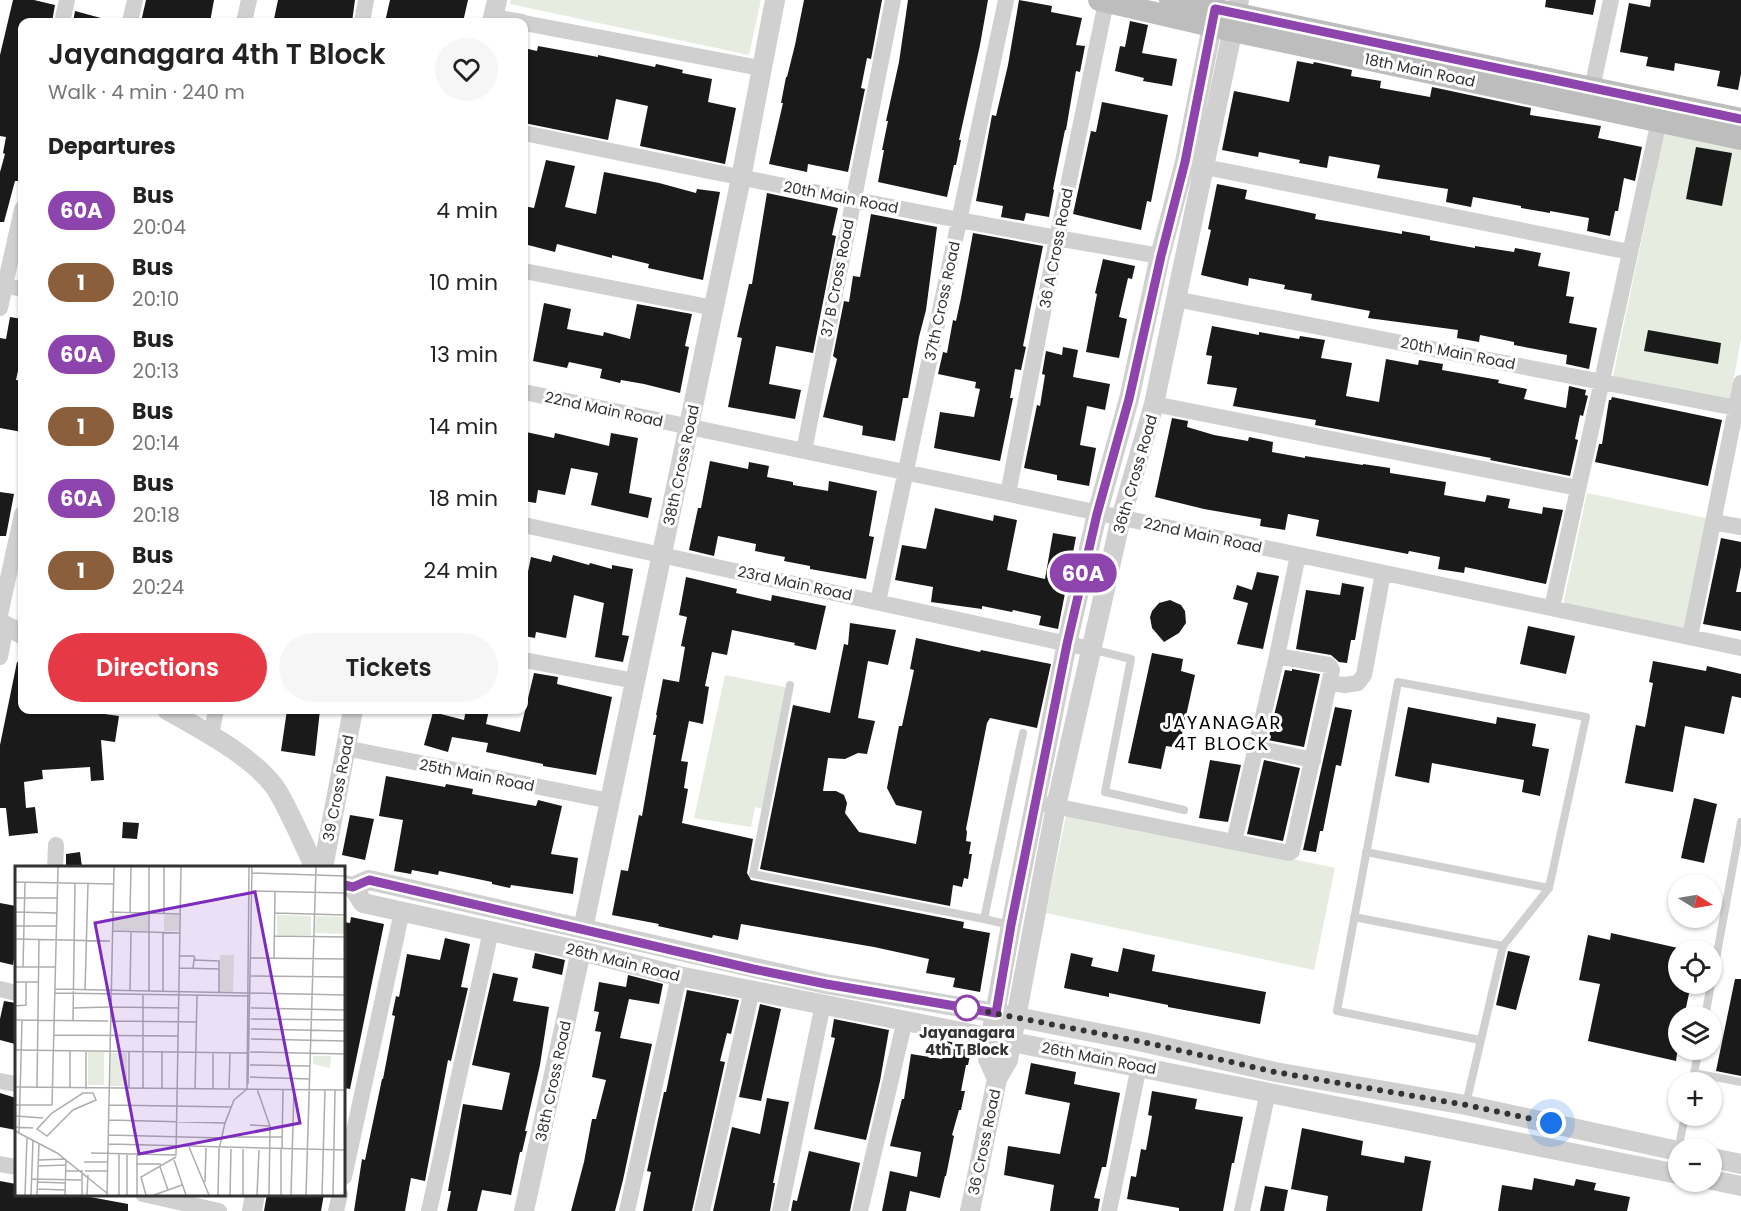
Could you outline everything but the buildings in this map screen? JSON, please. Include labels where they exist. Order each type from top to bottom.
[{"type":"main road","name":"18th Main Road","points":[[1170,0],[1659,121],[1741,139]]},
{"type":"main road","name":"18th Main Road","points":[[1103,1],[1225,13],[1741,119]]},
{"type":"street","points":[[63,18],[67,0]]},
{"type":"street","points":[[131,18],[135,0]]},
{"type":"street","points":[[245,18],[249,0]]},
{"type":"street","points":[[363,18],[366,0]]},
{"type":"street","name":"38th Cross Road","points":[[583,929],[741,178],[774,0]]},
{"type":"street","name":"37 B Cross Road","points":[[804,451],[893,0]]},
{"type":"street","name":"37th Cross Road","points":[[878,602],[1006,0]]},
{"type":"street","points":[[1592,88],[1611,0]]},
{"type":"street","name":"36 A Cross Road","points":[[1008,494],[1103,1]]},
{"type":"street","points":[[494,13],[508,18]]},
{"type":"street","name":"36th Cross Road","points":[[1016,1018],[1056,806],[1121,518],[1154,404],[1205,167],[1225,13]]},
{"type":"street","name":"36th Cross Road","points":[[997,1079],[988,1059],[991,1036],[1067,644],[1097,514],[1129,399],[1161,256],[1225,13]]},
{"type":"street","points":[[528,24],[760,68]]},
{"type":"street","points":[[1552,608],[1659,121]]},
{"type":"street","name":"20th Main Road","points":[[528,134],[852,200],[1161,256]]},
{"type":"street","points":[[1205,167],[1630,252]]},
{"type":"street","points":[[0,308],[10,286],[18,235]]},
{"type":"street","points":[[528,273],[714,308]]},
{"type":"street","name":"20th Main Road","points":[[1175,299],[1739,408]]},
{"type":"street","points":[[1690,637],[1739,408],[1741,383]]},
{"type":"street","name":"22nd Main Road","points":[[528,393],[1741,648]]},
{"type":"street","points":[[1154,404],[1578,488]]},
{"type":"street","points":[[1713,522],[1741,527]]},
{"type":"street","name":"23rd Main Road","points":[[528,526],[1091,649]]},
{"type":"street","points":[[0,657],[18,543]]},
{"type":"street","points":[[1234,842],[1298,555]]},
{"type":"street","points":[[1330,683],[1345,685],[1358,683],[1364,675],[1383,573]]},
{"type":"street","points":[[1035,802],[1289,853],[1292,851],[1332,670],[1329,665],[1277,656]]},
{"type":"street","points":[[528,661],[635,681]]},
{"type":"street","points":[[175,714],[211,735],[257,768],[278,791],[315,866]]},
{"type":"street","points":[[211,735],[215,714]]},
{"type":"street","name":"39 Cross Road","points":[[323,866],[352,714]]},
{"type":"street","name":"25th Main Road","points":[[345,748],[610,801]]},
{"type":"street","points":[[1256,748],[1313,760]]},
{"type":"street","points":[[56,845],[56,866]]},
{"type":"street","name":"26th Main Road","points":[[1668,1148],[1466,1105],[1275,1072],[1143,1042],[996,1013],[816,982],[369,880],[348,886],[363,903],[581,951],[679,976],[1012,1040],[1668,1172]]},
{"type":"street","points":[[345,1172],[402,911]]},
{"type":"street","points":[[429,1211],[491,931]]},
{"type":"street","name":"38th Cross Road","points":[[525,1211],[581,951]]},
{"type":"street","points":[[627,1211],[679,976]]},
{"type":"street","points":[[0,989],[15,993]]},
{"type":"street","points":[[702,1211],[752,990]]},
{"type":"street","points":[[780,1211],[823,1004]]},
{"type":"street","name":"36 Cross Road","points":[[970,1211],[997,1079],[1008,1060],[1016,1018]]},
{"type":"street","points":[[860,1211],[905,1020]]},
{"type":"street","points":[[1108,1211],[1139,1066]]},
{"type":"street","points":[[0,1081],[15,1084]]},
{"type":"street","points":[[1242,1211],[1268,1092]]},
{"type":"street","points":[[1722,1160],[1741,1164]]},
{"type":"street","points":[[0,1164],[15,1167]]},
{"type":"street","points":[[1722,1182],[1741,1186]]},
{"type":"street","points":[[152,1196],[219,1211]]},
{"type":"street","points":[[252,1211],[255,1196]]},
{"type":"street","points":[[336,1211],[340,1196]]},
{"type":"lane","points":[[1091,649],[1131,659],[1106,792],[1184,810]]},
{"type":"lane","points":[[1466,1105],[1503,945],[1549,888],[1586,717],[1398,682],[1337,1011],[1480,1040]]},
{"type":"lane","points":[[790,685],[753,874],[1011,925]]},
{"type":"lane","points":[[984,919],[1023,733]]},
{"type":"lane","points":[[1719,940],[1741,822]]},
{"type":"lane","points":[[1366,852],[1549,888]]},
{"type":"lane","points":[[1354,917],[1503,945]]},
{"type":"lane","points":[[1722,1079],[1741,1083]]},
{"type":"shaded area","points":[[511,0],[761,0],[749,55],[510,4]]},
{"type":"shaded area","points":[[1666,124],[1741,140],[1741,339],[1730,400],[1613,376]]},
{"type":"shaded area","points":[[1587,493],[1706,518],[1685,628],[1563,605]]},
{"type":"shaded area","points":[[725,675],[789,688],[764,809],[755,807],[751,827],[694,818]]},
{"type":"shaded area","points":[[1067,811],[1335,868],[1314,970],[1046,913]]},
{"type":"bus line","name":"60A","points":[[345,885],[353,887],[369,880],[753,969],[996,1013],[1011,925],[1067,644],[1097,514],[1129,399],[1185,162],[1215,9],[1741,119]]},
{"type":"place","name":"Jayanagara 4th T Block","points":[[967,1008]]},
{"type":"district","name":"JAYANAGAR 4T BLOCK","points":[[1222,732]]},
{"type":"route","points":[[967,1008],[1143,1042],[1275,1072],[1466,1105],[1551,1123]]}]
